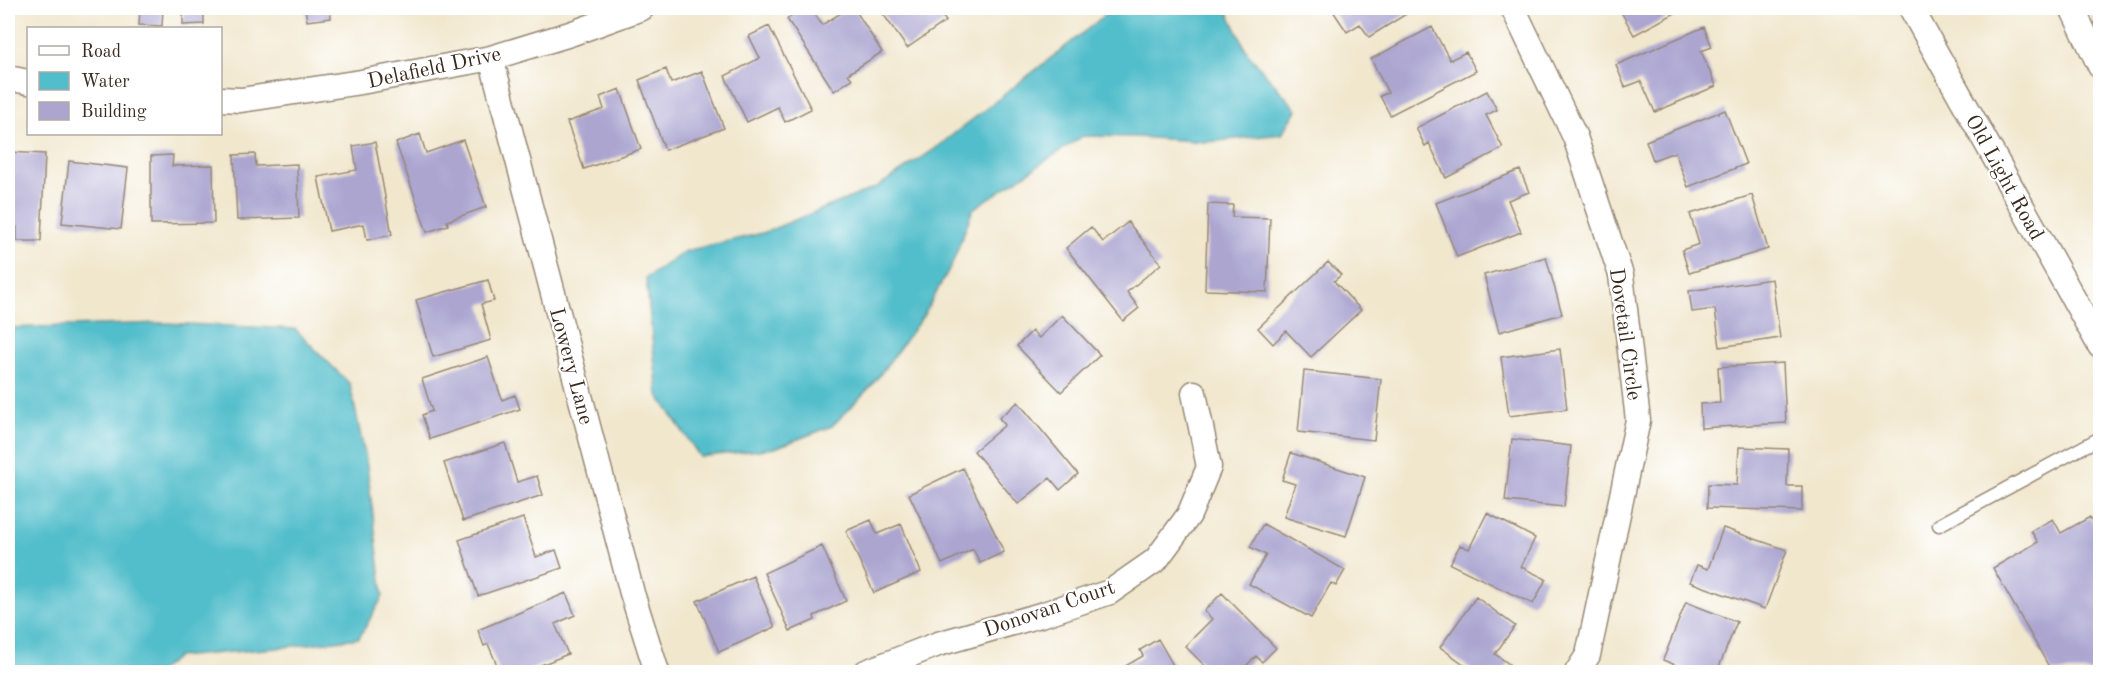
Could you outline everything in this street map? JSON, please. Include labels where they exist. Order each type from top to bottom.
[{"type":"street","name":"Delafield Drive","points":[[222,99],[241,100],[361,82],[491,58],[570,34],[642,8]]},
{"type":"street","name":"Dovetail Circle","points":[[1514,8],[1575,137],[1621,275],[1638,420],[1588,656],[1577,672]]},
{"type":"street","name":"Old Light Road","points":[[1911,8],[2100,346]]},
{"type":"street","points":[[2072,8],[2100,66]]},
{"type":"street","name":"Lowery Lane","points":[[491,58],[632,593],[657,672]]},
{"type":"street","points":[[8,78],[27,82]]},
{"type":"street","name":"Donovan Court","points":[[866,672],[938,644],[1044,614],[1110,592],[1156,560],[1189,515],[1209,467],[1194,393]]},
{"type":"lane","points":[[1939,525],[2100,438]]},
{"type":"water","points":[[1112,8],[1226,8],[1248,54],[1297,110],[1282,134],[1207,142],[1083,136],[973,209],[952,264],[923,316],[873,384],[832,426],[775,448],[700,457],[658,395],[646,278],[686,251],[763,233],[877,187],[932,151]]},
{"type":"water","points":[[163,323],[295,329],[350,384],[367,466],[383,596],[359,638],[177,657],[158,672],[8,672],[8,328]]},
{"type":"building","points":[[140,8],[163,8],[162,26],[139,25]]},
{"type":"building","points":[[183,8],[204,8],[204,24],[183,25]]},
{"type":"building","points":[[305,8],[330,8],[331,18],[307,21]]},
{"type":"building","points":[[384,8],[406,8],[406,9],[385,12]]},
{"type":"building","points":[[804,8],[811,8],[822,25],[849,8],[854,8],[882,52],[848,74],[852,79],[834,91],[787,19]]},
{"type":"building","points":[[879,8],[940,8],[937,10],[946,21],[907,48]]},
{"type":"building","points":[[1331,8],[1416,8],[1369,37],[1360,24],[1347,32]]},
{"type":"building","points":[[1619,8],[1680,8],[1681,10],[1634,35]]},
{"type":"building","points":[[769,26],[811,109],[785,122],[778,107],[747,122],[725,76],[760,58],[749,36]]},
{"type":"building","points":[[1432,27],[1450,60],[1466,52],[1476,71],[1390,115],[1380,96],[1388,93],[1371,59]]},
{"type":"building","points":[[1704,27],[1712,47],[1701,51],[1716,86],[1655,112],[1641,81],[1625,87],[1616,65]]},
{"type":"building","points":[[666,69],[671,83],[702,71],[724,128],[665,150],[639,80]]},
{"type":"building","points":[[620,89],[641,149],[584,169],[567,122],[604,109],[600,97]]},
{"type":"building","points":[[1487,91],[1497,110],[1486,115],[1503,148],[1446,178],[1429,143],[1425,146],[1416,128]]},
{"type":"building","points":[[1725,110],[1746,164],[1688,187],[1675,152],[1653,160],[1646,141]]},
{"type":"building","points":[[420,134],[426,153],[463,140],[486,207],[447,221],[448,225],[427,232],[396,143]]},
{"type":"building","points":[[375,142],[392,235],[367,240],[364,224],[329,231],[318,177],[357,170],[353,146]]},
{"type":"building","points":[[8,152],[45,154],[41,241],[17,241],[17,227],[8,227]]},
{"type":"building","points":[[255,154],[256,166],[297,164],[299,218],[237,220],[234,155]]},
{"type":"building","points":[[173,155],[172,166],[213,165],[214,223],[151,224],[151,156]]},
{"type":"building","points":[[69,161],[128,168],[121,229],[62,223]]},
{"type":"building","points":[[1520,170],[1529,192],[1508,200],[1521,232],[1457,257],[1436,203]]},
{"type":"building","points":[[1752,195],[1768,249],[1689,273],[1682,250],[1699,244],[1690,214]]},
{"type":"building","points":[[1208,204],[1233,205],[1232,217],[1270,218],[1267,292],[1205,290]]},
{"type":"building","points":[[1128,222],[1161,264],[1127,292],[1139,308],[1123,321],[1066,248],[1091,227],[1103,242]]},
{"type":"building","points":[[1546,257],[1562,314],[1499,332],[1484,275]]},
{"type":"building","points":[[1328,262],[1341,275],[1334,281],[1361,310],[1311,357],[1286,331],[1273,344],[1258,328]]},
{"type":"building","points":[[1772,279],[1780,338],[1720,347],[1715,309],[1692,312],[1689,291]]},
{"type":"building","points":[[488,280],[494,301],[481,304],[491,340],[433,357],[416,300]]},
{"type":"building","points":[[1062,315],[1100,355],[1061,392],[1017,346],[1032,331],[1039,338]]},
{"type":"building","points":[[1560,349],[1567,409],[1509,416],[1501,357]]},
{"type":"building","points":[[488,357],[502,400],[515,395],[520,409],[430,439],[422,415],[432,411],[422,379]]},
{"type":"building","points":[[1783,363],[1786,423],[1701,428],[1700,404],[1720,403],[1718,367]]},
{"type":"building","points":[[1304,371],[1381,379],[1374,440],[1298,432]]},
{"type":"building","points":[[1018,402],[1078,474],[1060,490],[1050,478],[1018,504],[974,451],[1005,425],[999,418]]},
{"type":"building","points":[[1512,439],[1571,446],[1564,507],[1505,501]]},
{"type":"building","points":[[505,443],[517,482],[537,476],[543,495],[463,521],[444,463]]},
{"type":"building","points":[[1739,447],[1788,449],[1787,486],[1802,486],[1802,511],[1707,508],[1708,484],[1737,485]]},
{"type":"building","points":[[1291,453],[1365,477],[1346,536],[1284,517],[1295,484],[1282,480]]},
{"type":"building","points":[[963,468],[1004,552],[980,563],[973,549],[942,564],[909,494]]},
{"type":"building","points":[[1487,513],[1535,538],[1521,567],[1546,579],[1533,604],[1450,564],[1460,545],[1469,549]]},
{"type":"building","points":[[2090,517],[2100,536],[2100,672],[2052,672],[1993,568],[2038,542],[2031,531],[2053,519],[2061,533]]},
{"type":"building","points":[[523,518],[536,557],[556,550],[562,568],[478,596],[459,540]]},
{"type":"building","points":[[871,520],[877,534],[901,524],[921,572],[874,593],[846,531]]},
{"type":"building","points":[[1263,524],[1345,570],[1336,586],[1331,583],[1311,618],[1249,584],[1266,555],[1250,547]]},
{"type":"building","points":[[1723,528],[1787,550],[1765,609],[1690,582],[1697,565],[1708,569]]},
{"type":"building","points":[[822,546],[846,601],[814,616],[815,620],[790,631],[764,573]]},
{"type":"building","points":[[753,576],[775,627],[719,652],[697,601]]},
{"type":"building","points":[[566,593],[575,615],[555,624],[568,654],[524,672],[500,672],[488,644],[484,646],[478,630]]},
{"type":"building","points":[[1222,593],[1276,648],[1262,662],[1256,656],[1240,672],[1211,672],[1185,646],[1212,619],[1204,611]]},
{"type":"building","points":[[1476,597],[1515,626],[1495,654],[1509,664],[1503,672],[1475,672],[1440,647]]},
{"type":"building","points":[[1686,602],[1737,622],[1717,672],[1693,672],[1663,660]]},
{"type":"building","points":[[1158,639],[1177,672],[1115,672],[1143,656],[1140,650]]}]
